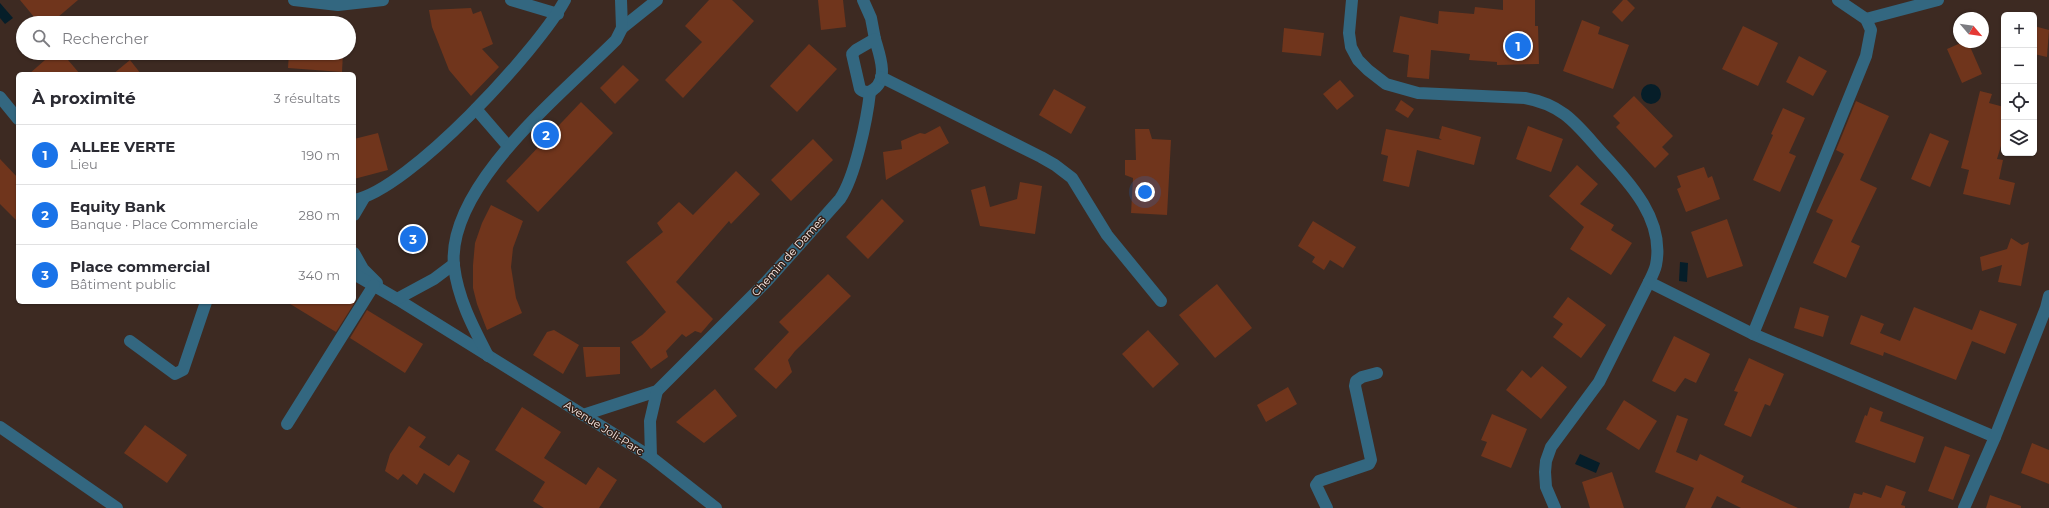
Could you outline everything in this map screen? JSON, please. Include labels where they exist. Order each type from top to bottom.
[{"type":"street","points":[[294,0],[338,5],[382,0]]},
{"type":"street","points":[[511,0],[558,14]]},
{"type":"street","points":[[356,209],[359,199],[411,168],[476,109],[528,51],[558,14],[566,0]]},
{"type":"street","points":[[488,356],[464,307],[458,289],[454,264],[455,242],[472,196],[508,146],[616,40],[622,28],[656,0]]},
{"type":"street","points":[[863,0],[871,18],[881,61],[881,77],[878,86],[870,92],[864,92],[860,89],[852,54],[875,39]]},
{"type":"street","points":[[1352,0],[1349,33],[1351,47],[1358,60],[1386,84],[1418,93],[1525,98],[1546,103],[1559,109],[1571,118],[1632,186],[1645,205],[1653,225],[1657,246],[1656,265],[1649,282],[1599,382],[1551,447],[1546,462],[1546,488],[1555,508]]},
{"type":"street","points":[[1753,334],[1866,56],[1871,30],[1866,19],[1838,0]]},
{"type":"street","points":[[1866,19],[1938,0]]},
{"type":"street","points":[[621,1],[622,28]]},
{"type":"street","points":[[881,77],[1042,157],[1064,171],[1072,178],[1107,235],[1162,301]]},
{"type":"street","name":"Chemin de Dames","points":[[657,391],[767,281],[845,192],[868,114],[870,92]]},
{"type":"street","points":[[0,97],[16,117]]},
{"type":"street","points":[[476,109],[508,146]]},
{"type":"street","points":[[356,257],[363,269],[392,296]]},
{"type":"street","points":[[392,296],[434,279],[454,264]]},
{"type":"street","points":[[356,275],[392,296]]},
{"type":"street","points":[[1649,282],[1753,334],[1995,437]]},
{"type":"street","points":[[287,424],[374,285]]},
{"type":"street","name":"Avenue Joli-Parc","points":[[392,296],[651,457],[716,508]]},
{"type":"street","points":[[1964,508],[1995,437],[2046,308],[2049,296]]},
{"type":"street","points":[[130,341],[166,369],[175,374],[183,370],[205,304]]},
{"type":"street","points":[[1327,508],[1316,486],[1320,481],[1369,464],[1371,460],[1355,386],[1356,381],[1362,377],[1377,373]]},
{"type":"street","points":[[583,415],[657,391]]},
{"type":"street","points":[[651,457],[650,421],[657,391]]},
{"type":"street","points":[[0,427],[117,508]]},
{"type":"water","points":[[0,3],[13,18],[5,24],[0,18]]},
{"type":"water","points":[[1651,84],[1658,87],[1661,94],[1658,101],[1651,104],[1644,101],[1641,94],[1644,87]]},
{"type":"water","points":[[1680,262],[1688,263],[1687,282],[1679,281]]},
{"type":"water","points":[[1580,454],[1600,463],[1596,473],[1575,464]]},
{"type":"building","points":[[20,0],[78,0],[59,16],[33,16]]},
{"type":"building","points":[[709,0],[732,0],[754,21],[683,98],[665,80],[702,42],[685,26]]},
{"type":"building","points":[[818,0],[843,0],[846,27],[821,30]]},
{"type":"building","points":[[1503,0],[1535,0],[1535,26],[1538,26],[1539,64],[1497,65],[1497,62],[1469,60],[1470,54],[1431,50],[1429,79],[1407,77],[1409,55],[1393,52],[1400,16],[1438,24],[1439,11],[1474,14],[1475,7],[1503,10]]},
{"type":"building","points":[[1623,0],[1627,0],[1635,8],[1622,22],[1612,12]]},
{"type":"building","points":[[471,8],[473,14],[481,11],[493,44],[482,49],[499,67],[471,96],[449,70],[432,27],[429,10]]},
{"type":"building","points":[[1582,20],[1600,27],[1598,34],[1629,45],[1613,89],[1563,71]]},
{"type":"building","points":[[1743,26],[1778,43],[1758,86],[1722,69]]},
{"type":"building","points":[[2037,27],[2049,30],[2047,57],[2037,55]]},
{"type":"building","points":[[1284,28],[1324,33],[1321,56],[1282,52]]},
{"type":"building","points":[[809,44],[837,69],[797,112],[770,86]]},
{"type":"building","points":[[1953,46],[1953,48],[1971,48],[1982,74],[1962,83],[1947,49]]},
{"type":"building","points":[[1799,56],[1827,71],[1813,96],[1786,82]]},
{"type":"building","points":[[45,60],[68,60],[78,72],[31,72]]},
{"type":"building","points":[[130,60],[139,72],[115,72]]},
{"type":"building","points":[[289,60],[343,60],[342,72],[288,68]]},
{"type":"building","points":[[623,65],[639,80],[615,104],[600,88]]},
{"type":"building","points":[[1340,80],[1354,96],[1337,110],[1323,94]]},
{"type":"building","points":[[1054,89],[1086,107],[1071,134],[1039,115]]},
{"type":"building","points":[[1980,91],[1992,94],[1989,103],[2001,106],[2001,146],[1997,159],[2003,160],[1999,179],[2015,183],[2010,205],[1963,194],[1969,170],[1961,168]]},
{"type":"building","points":[[1634,96],[1673,136],[1662,147],[1669,154],[1655,168],[1616,127],[1620,123],[1613,116]]},
{"type":"building","points":[[1401,100],[1414,109],[1408,118],[1395,110]]},
{"type":"building","points":[[1856,101],[1889,116],[1860,180],[1877,188],[1851,242],[1860,246],[1846,278],[1813,263],[1833,220],[1816,212],[1844,154],[1836,150]]},
{"type":"building","points":[[581,102],[613,133],[538,212],[506,181]]},
{"type":"building","points":[[1783,108],[1805,118],[1789,153],[1796,156],[1780,192],[1753,180]]},
{"type":"building","points":[[940,126],[949,143],[886,180],[883,152],[902,149],[901,141],[920,133],[925,134]]},
{"type":"building","points":[[1442,126],[1481,137],[1474,165],[1417,150],[1409,187],[1383,181],[1388,156],[1381,154],[1386,129],[1442,140],[1439,138]]},
{"type":"building","points":[[1528,126],[1563,139],[1551,172],[1516,159]]},
{"type":"building","points":[[1135,129],[1149,129],[1152,139],[1171,140],[1167,215],[1131,213],[1133,178],[1125,175],[1125,160],[1136,160]]},
{"type":"building","points":[[378,133],[388,170],[356,178],[356,138]]},
{"type":"building","points":[[1930,133],[1949,141],[1930,187],[1911,179]]},
{"type":"building","points":[[813,139],[833,160],[791,201],[771,180]]},
{"type":"building","points":[[0,159],[16,176],[16,220],[0,204]]},
{"type":"building","points":[[1577,165],[1598,184],[1580,204],[1614,225],[1611,230],[1632,243],[1611,275],[1570,249],[1584,227],[1549,196]]},
{"type":"building","points":[[1704,167],[1708,178],[1712,176],[1720,199],[1686,212],[1677,189],[1681,187],[1677,176]]},
{"type":"building","points":[[736,171],[760,194],[731,224],[729,221],[676,282],[713,319],[701,333],[695,331],[686,337],[682,334],[666,351],[668,357],[651,369],[631,342],[642,335],[666,312],[626,262],[663,232],[657,223],[679,202],[693,215]]},
{"type":"building","points":[[1020,182],[1042,186],[1035,234],[980,226],[971,190],[985,186],[990,207],[1017,199]]},
{"type":"building","points":[[882,199],[904,221],[868,259],[846,237]]},
{"type":"building","points":[[491,205],[523,221],[513,248],[511,267],[516,298],[522,313],[487,330],[477,304],[473,288],[473,265],[475,243],[482,223]]},
{"type":"building","points":[[1727,219],[1743,266],[1707,278],[1691,232]]},
{"type":"building","points":[[1313,221],[1356,247],[1343,268],[1330,260],[1324,270],[1312,262],[1315,257],[1298,246]]},
{"type":"building","points":[[2011,238],[2022,245],[2029,242],[2021,286],[1998,282],[2002,265],[1982,271],[1980,257],[2007,249]]},
{"type":"building","points":[[828,274],[851,296],[795,351],[788,360],[792,372],[776,389],[754,369],[789,332],[779,322]]},
{"type":"building","points":[[1217,284],[1252,328],[1215,358],[1179,315]]},
{"type":"building","points":[[1568,297],[1606,325],[1581,358],[1553,337],[1563,324],[1553,317]]},
{"type":"building","points":[[290,304],[354,304],[336,332]]},
{"type":"building","points":[[1800,307],[1829,316],[1823,337],[1794,328]]},
{"type":"building","points":[[1914,307],[1972,330],[1980,310],[2017,324],[2005,354],[1972,341],[1956,380],[1884,352],[1883,356],[1850,344],[1861,315],[1884,324],[1880,333],[1900,341]]},
{"type":"building","points":[[367,310],[423,344],[405,373],[350,338]]},
{"type":"building","points":[[554,330],[579,345],[563,374],[533,355],[547,332]]},
{"type":"building","points":[[1148,330],[1179,364],[1153,388],[1122,354]]},
{"type":"building","points":[[1674,336],[1710,354],[1696,383],[1685,378],[1675,392],[1652,381]]},
{"type":"building","points":[[583,347],[620,347],[620,374],[586,377]]},
{"type":"building","points":[[1749,358],[1784,374],[1770,406],[1765,404],[1751,437],[1724,425],[1738,392],[1734,391]]},
{"type":"building","points":[[1542,366],[1567,387],[1541,419],[1506,390],[1522,370],[1531,378]]},
{"type":"building","points":[[1288,387],[1297,404],[1266,422],[1257,405]]},
{"type":"building","points":[[715,389],[737,416],[704,443],[676,422]]},
{"type":"building","points":[[1624,400],[1657,421],[1639,450],[1606,429]]},
{"type":"building","points":[[522,407],[561,432],[544,458],[586,485],[598,467],[617,480],[599,508],[544,508],[533,501],[545,482],[495,450]]},
{"type":"building","points":[[1870,407],[1883,412],[1880,421],[1924,437],[1915,463],[1855,442],[1865,415],[1867,416]]},
{"type":"building","points":[[1492,414],[1527,429],[1511,468],[1481,456],[1487,442],[1481,440]]},
{"type":"building","points":[[1677,415],[1688,419],[1676,452],[1697,461],[1700,454],[1744,476],[1741,482],[1798,508],[1741,508],[1717,496],[1711,508],[1685,508],[1694,488],[1655,472]]},
{"type":"building","points":[[145,425],[187,455],[167,483],[124,453]]},
{"type":"building","points":[[409,426],[426,437],[419,447],[449,466],[458,454],[470,461],[454,493],[424,473],[417,485],[403,474],[398,480],[385,471],[390,454]]},
{"type":"building","points":[[2032,443],[2049,450],[2049,484],[2021,473]]},
{"type":"building","points":[[1945,446],[1970,455],[1953,500],[1928,491]]},
{"type":"building","points":[[1612,472],[1624,508],[1590,508],[1582,482]]},
{"type":"building","points":[[1886,485],[1906,492],[1901,505],[1905,506],[1905,508],[1849,508],[1854,493],[1862,495],[1863,492],[1881,498]]},
{"type":"building","points":[[1990,495],[2021,506],[2021,508],[1986,508]]},
{"type":"place","name":"ALLEE VERTE","points":[[1518,46]]},
{"type":"place","name":"Equity Bank","points":[[546,135]]},
{"type":"place","name":"Place commercial","points":[[413,239]]}]
